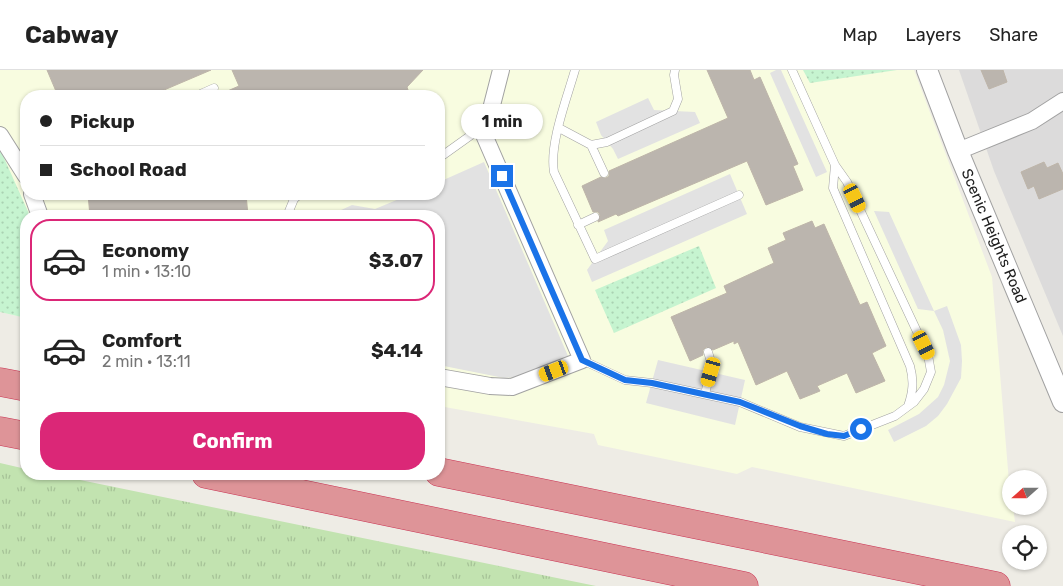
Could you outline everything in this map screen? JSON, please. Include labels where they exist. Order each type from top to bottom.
[{"type":"highway","points":[[0,382],[20,386]]},
{"type":"highway","points":[[0,431],[20,435]]},
{"type":"highway","points":[[445,473],[996,586]]},
{"type":"highway","points":[[235,480],[744,586]]},
{"type":"street","points":[[445,378],[490,386],[512,386],[582,360],[481,128],[491,109],[501,70]]},
{"type":"street","name":"Scenic Heights Road","points":[[927,70],[958,152],[1063,402]]},
{"type":"street","points":[[958,152],[1032,121],[1063,102]]},
{"type":"street","points":[[0,135],[20,165]]},
{"type":"lane","points":[[575,70],[553,145],[553,163],[554,172],[595,259],[739,195]]},
{"type":"lane","points":[[591,145],[607,142],[673,111],[678,99],[674,75],[675,70]]},
{"type":"lane","points":[[582,360],[625,380],[652,383],[740,402],[800,426],[844,436],[895,416],[908,406],[924,389],[930,372],[928,355],[847,182],[835,166],[792,70]]},
{"type":"lane","points":[[210,90],[214,88]]},
{"type":"lane","points":[[445,154],[481,128]]},
{"type":"lane","points":[[559,128],[591,145],[604,173]]},
{"type":"lane","points":[[835,166],[833,188],[910,366],[913,392],[908,406]]},
{"type":"lane","points":[[578,225],[595,217]]},
{"type":"lane","points":[[705,394],[712,365],[708,352]]},
{"type":"shaded area","points":[[0,70],[914,70],[992,277],[1008,470],[1002,470],[1002,515],[1014,515],[1015,522],[752,467],[737,474],[598,445],[594,434],[445,407],[445,210],[20,210],[20,317],[0,312]]},
{"type":"shaded area","points":[[781,70],[827,172],[816,177],[770,73]]},
{"type":"shaded area","points":[[959,70],[1063,70],[1063,336],[994,171]]},
{"type":"shaded area","points":[[648,98],[654,110],[695,112],[700,123],[618,159],[613,149],[601,135],[596,122]]},
{"type":"shaded area","points":[[484,162],[568,356],[516,377],[504,378],[445,366],[445,210],[341,210],[352,205],[375,209],[397,200],[445,200],[445,179]]},
{"type":"shaded area","points":[[730,174],[747,214],[592,282],[587,270],[608,241],[604,230]]},
{"type":"shaded area","points":[[874,211],[889,212],[934,311],[918,309]]},
{"type":"shaded area","points":[[947,306],[961,345],[961,378],[938,416],[926,426],[894,442],[888,430],[919,414],[938,397],[944,385],[950,361],[943,330],[934,311]]},
{"type":"shaded area","points":[[658,360],[745,380],[735,425],[646,403]]},
{"type":"green space","points":[[803,70],[897,70],[810,83]]},
{"type":"green space","points":[[0,149],[20,194],[20,200],[23,200],[27,210],[20,210],[20,317],[0,312]]},
{"type":"green space","points":[[699,246],[716,288],[614,333],[595,290]]},
{"type":"green space","points":[[0,463],[20,468],[20,480],[80,480],[596,586],[0,586]]},
{"type":"building","points":[[47,70],[211,70],[164,90],[55,90]]},
{"type":"building","points":[[232,70],[423,70],[407,87],[408,90],[230,90],[239,86]]},
{"type":"building","points":[[707,70],[750,70],[754,80],[760,77],[798,164],[793,166],[803,190],[766,205],[747,161],[618,216],[616,214],[598,222],[600,215],[598,212],[593,212],[582,186],[601,177],[606,178],[609,176],[609,171],[728,118]]},
{"type":"building","points":[[981,70],[1003,70],[1007,82],[989,89]]},
{"type":"building","points":[[1044,162],[1047,168],[1058,163],[1063,174],[1063,189],[1039,199],[1034,186],[1028,189],[1021,172]]},
{"type":"building","points":[[89,200],[247,200],[247,210],[89,210]]},
{"type":"building","points":[[812,221],[815,228],[824,224],[860,305],[867,302],[886,346],[872,353],[885,381],[856,393],[847,373],[817,386],[820,391],[800,399],[787,371],[756,385],[738,342],[734,344],[734,341],[713,350],[706,347],[703,350],[703,355],[690,361],[671,317],[727,293],[724,286],[774,263],[768,248],[786,240],[783,233]]},
{"type":"route","points":[[502,176],[582,360],[608,374],[625,380],[652,383],[740,402],[800,426],[827,434],[844,436],[861,429]]}]
